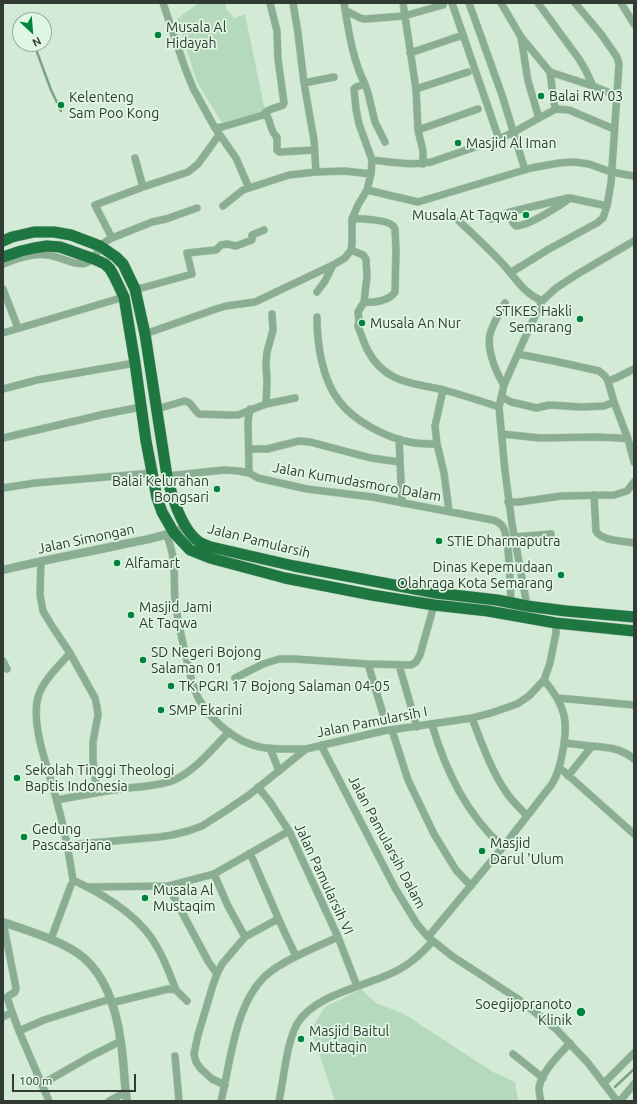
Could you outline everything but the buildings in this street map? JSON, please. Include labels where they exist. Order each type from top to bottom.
[{"type":"highway","name":"Jalan Pamularsih","points":[[3,241],[12,237],[34,232],[54,232],[71,235],[100,246],[123,264],[135,289],[145,334],[167,476],[176,508],[186,528],[200,543],[218,549],[294,566],[436,593],[496,600],[566,611],[634,617]]},
{"type":"highway","name":"Jalan Pamularsih","points":[[3,257],[21,251],[47,246],[60,247],[94,259],[105,264],[110,269],[124,297],[146,441],[157,498],[170,534],[190,550],[210,558],[285,578],[372,595],[434,605],[488,611],[556,623],[634,631]]},
{"type":"street","points":[[163,3],[193,88],[214,128],[236,158],[249,188]]},
{"type":"street","points":[[214,128],[263,115],[266,111],[280,107],[284,103],[278,60],[277,30],[270,3]]},
{"type":"street","points":[[292,3],[314,140],[316,172]]},
{"type":"street","points":[[402,3],[416,89],[418,130],[423,151],[423,164]]},
{"type":"street","points":[[452,3],[500,139]]},
{"type":"street","points":[[469,3],[502,95],[525,170]]},
{"type":"street","points":[[501,3],[521,37],[550,72],[556,109]]},
{"type":"street","points":[[538,3],[579,59],[594,86]]},
{"type":"street","points":[[510,273],[549,248],[597,223],[603,218],[607,206],[619,64],[617,57],[601,34],[575,3]]},
{"type":"street","points":[[621,3],[634,24]]},
{"type":"street","points":[[345,7],[360,18],[365,19],[404,16],[443,5]]},
{"type":"street","points":[[345,7],[359,73],[368,93],[375,122],[385,142]]},
{"type":"street","points":[[410,53],[463,35]]},
{"type":"street","points":[[521,37],[528,81],[539,118]]},
{"type":"street","points":[[416,89],[468,72]]},
{"type":"street","points":[[550,72],[594,86],[617,96]]},
{"type":"street","points":[[304,82],[334,77]]},
{"type":"street","points":[[145,334],[226,306],[255,302],[345,258],[351,250],[352,219],[367,190],[372,174],[372,160],[360,124],[354,90],[356,87],[365,84]]},
{"type":"street","points":[[418,130],[478,109]]},
{"type":"street","points":[[372,160],[423,164],[500,139],[556,109],[569,110],[614,129]]},
{"type":"street","points":[[263,115],[267,116],[269,119],[274,135],[277,137],[277,150],[279,152],[314,150]]},
{"type":"street","points":[[112,238],[95,205],[188,172],[198,164],[219,135]]},
{"type":"street","points":[[135,158],[143,187]]},
{"type":"street","points":[[367,190],[418,202],[525,170],[559,163],[574,162],[589,164],[611,172],[634,176]]},
{"type":"street","points":[[223,206],[236,194],[249,188],[289,175],[345,171],[372,174]]},
{"type":"street","points":[[491,219],[510,212],[570,198],[607,206]]},
{"type":"street","points":[[510,212],[512,223],[516,226],[520,226],[564,203],[570,198]]},
{"type":"street","points":[[3,264],[17,258],[38,255],[58,257],[80,264],[87,263],[94,259],[100,246],[112,238],[152,222],[166,219],[197,208]]},
{"type":"street","points":[[352,219],[363,218],[382,221],[391,224],[395,229],[396,250],[394,292],[392,296],[381,300],[375,302],[364,302]]},
{"type":"street","points":[[459,221],[502,263],[517,282],[535,298],[542,301]]},
{"type":"street","points":[[135,289],[192,274],[187,253],[216,250],[222,245],[227,244],[236,246],[252,240],[252,235],[264,230]]},
{"type":"street","points":[[527,606],[508,502],[499,407],[504,385],[542,301],[556,288],[631,243],[634,252]]},
{"type":"street","points":[[351,250],[363,255],[366,259],[367,276],[364,302],[358,312],[358,326],[368,351],[376,363],[388,374],[409,383],[443,390],[499,407]]},
{"type":"street","points":[[317,292],[325,281],[333,264]]},
{"type":"street","points":[[3,289],[18,328]]},
{"type":"street","points":[[3,333],[124,297]]},
{"type":"street","points":[[504,385],[498,377],[489,339],[490,332],[505,303]]},
{"type":"street","points":[[266,404],[266,363],[267,352],[273,330],[272,314]]},
{"type":"street","points":[[317,317],[320,353],[326,377],[338,401],[346,409],[373,428],[410,442],[437,444]]},
{"type":"street","points":[[518,354],[599,371],[602,373],[608,381],[628,439],[634,462]]},
{"type":"street","points":[[3,389],[37,380],[135,363]]},
{"type":"street","points":[[608,381],[634,369]]},
{"type":"street","points":[[443,390],[435,426],[450,512]]},
{"type":"street","points":[[502,397],[511,402],[537,408],[549,405],[582,407],[604,406],[614,402]]},
{"type":"street","points":[[157,409],[187,401],[197,413],[203,415],[238,415],[266,404],[295,398]]},
{"type":"street","points":[[3,438],[105,414],[142,407]]},
{"type":"street","points":[[249,473],[248,422],[250,409]]},
{"type":"street","points":[[502,434],[540,438],[596,437],[628,439]]},
{"type":"street","points":[[399,439],[402,503]]},
{"type":"street","points":[[249,450],[267,449],[299,440],[371,458],[400,462]]},
{"type":"street","name":"Jalan Kumudasmoro Dalam","points":[[167,476],[231,470],[239,471],[249,473],[258,478],[307,489],[372,497],[498,522],[505,532],[508,548],[511,603]]},
{"type":"street","points":[[3,488],[35,483],[152,473]]},
{"type":"street","points":[[508,502],[519,502],[561,496],[614,495],[627,491],[634,482]]},
{"type":"street","points":[[594,495],[596,531],[598,534],[601,537],[634,543]]},
{"type":"street","name":"Jalan Simongan","points":[[3,570],[170,534],[186,528]]},
{"type":"street","points":[[170,534],[175,599],[179,628],[195,691],[200,701],[211,717],[229,732],[248,743],[270,748],[306,749]]},
{"type":"street","points":[[514,537],[552,534]]},
{"type":"street","points":[[41,561],[40,594],[42,606],[52,626],[70,653],[95,698],[98,714],[93,748],[93,760],[97,792]]},
{"type":"street","points":[[235,678],[263,664],[279,659],[411,665],[418,660],[434,605]]},
{"type":"street","name":"Jalan Pamularsih I","points":[[68,845],[159,837],[188,831],[202,826],[227,810],[306,749],[368,734],[472,718],[517,704],[529,696],[544,680],[550,663],[556,633],[556,623]]},
{"type":"street","points":[[70,653],[46,682],[40,694],[36,708],[41,745],[68,845],[73,880],[88,887],[117,905],[145,930],[158,947],[176,990],[187,1001]]},
{"type":"street","points":[[3,660],[7,669]]},
{"type":"street","points":[[368,664],[382,714]]},
{"type":"street","points":[[399,665],[417,727]]},
{"type":"street","points":[[279,1101],[292,1037],[298,1023],[311,1009],[320,1003],[401,969],[421,955],[430,939],[470,886],[503,847],[552,784],[560,768],[565,742],[566,726],[565,716],[558,698],[544,680]]},
{"type":"street","points":[[558,698],[634,705]]},
{"type":"street","points":[[472,718],[484,749],[501,783],[514,802],[527,816]]},
{"type":"street","points":[[432,724],[444,760],[466,805],[487,831],[503,847]]},
{"type":"street","points":[[392,730],[408,780],[434,834],[451,864],[470,886]]},
{"type":"street","points":[[57,800],[97,792],[172,781],[201,761],[229,732]]},
{"type":"street","points":[[565,742],[616,749],[634,759]]},
{"type":"street","name":"Jalan Pamularsih Dalam","points":[[321,745],[395,888],[418,924],[430,939],[452,956],[518,999],[556,1029],[588,1063],[619,1101]]},
{"type":"street","points":[[568,776],[592,746]]},
{"type":"street","points":[[270,748],[279,771]]},
{"type":"street","points":[[560,768],[634,834]]},
{"type":"street","name":"Jalan Pamularsih VI","points":[[258,787],[289,831],[338,937],[358,986]]},
{"type":"street","points":[[88,887],[168,886],[214,874],[289,831]]},
{"type":"street","points":[[250,853],[296,956]]},
{"type":"street","points":[[214,874],[228,906],[246,937]]},
{"type":"street","points":[[51,939],[71,885]]},
{"type":"street","points":[[168,886],[208,961],[217,974]]},
{"type":"street","points":[[225,1085],[212,1079],[196,1062],[194,1054],[204,1013],[217,974],[222,964],[246,937],[278,918]]},
{"type":"street","points":[[3,922],[51,939],[72,950],[83,957],[101,978],[110,1001],[121,1041],[127,1101]]},
{"type":"street","points":[[3,922],[16,988],[15,992],[8,997],[24,1045],[49,1101]]},
{"type":"street","points":[[221,1101],[238,1025],[251,994],[269,973],[279,966],[296,956],[338,937]]},
{"type":"street","points":[[20,1030],[44,1020],[110,1001],[164,989],[176,990]]},
{"type":"street","points":[[3,1017],[12,1012]]},
{"type":"street","points":[[42,1084],[121,1041]]},
{"type":"street","points":[[541,1101],[539,1089],[542,1078],[570,1043]]},
{"type":"street","points":[[604,1083],[634,1053]]},
{"type":"street","points":[[513,1054],[542,1078]]},
{"type":"street","points":[[175,1056],[179,1101]]},
{"type":"street","points":[[619,1101],[634,1084]]},
{"type":"street","points":[[109,1101],[126,1092]]},
{"type":"green space","points":[[199,3],[226,3],[226,9],[234,18],[245,14],[265,111],[222,123],[197,82],[177,19]]},
{"type":"green space","points":[[361,989],[376,1003],[404,1014],[493,1072],[515,1082],[518,1100],[335,1101],[311,1029],[325,1007]]},
{"type":"waterway","points":[[37,52],[51,90],[61,111]]},
{"type":"waterway","points":[[615,1087],[634,1069]]},
{"type":"place","name":"Musala Al Hidayah","points":[[158,35]]},
{"type":"place","name":"Balai RW 03","points":[[541,96]]},
{"type":"place","name":"Kelenteng Sam Poo Kong","points":[[61,105]]},
{"type":"place","name":"Masjid Al Iman","points":[[458,143]]},
{"type":"place","name":"Musala At Taqwa","points":[[526,215]]},
{"type":"place","name":"STIKES Hakli Semarang","points":[[580,319]]},
{"type":"place","name":"Musala An Nur","points":[[362,323]]},
{"type":"place","name":"Balai Kelurahan Bongsari","points":[[217,489]]},
{"type":"place","name":"STIE Dharmaputra","points":[[439,541]]},
{"type":"place","name":"Alfamart","points":[[117,563]]},
{"type":"place","name":"Dinas Kepemudaan Olahraga Kota Semarang","points":[[561,575]]},
{"type":"place","name":"Masjid Jami At Taqwa","points":[[131,615]]},
{"type":"place","name":"SD Negeri Bojong Salaman 01","points":[[143,660]]},
{"type":"place","name":"TK PGRI 17 Bojong Salaman 04-05","points":[[171,686]]},
{"type":"place","name":"SMP Ekarini","points":[[161,710]]},
{"type":"place","name":"Sekolah Tinggi Theologi Baptis Indonesia","points":[[17,778]]},
{"type":"place","name":"Gedung Pascasarjana","points":[[24,837]]},
{"type":"place","name":"Masjid Darul 'Ulum","points":[[482,851]]},
{"type":"place","name":"Musala Al Mustaqim","points":[[145,898]]},
{"type":"place","name":"Soegijopranoto Klinik","points":[[581,1012]]},
{"type":"place","name":"Masjid Baitul Muttaqin","points":[[301,1039]]}]
